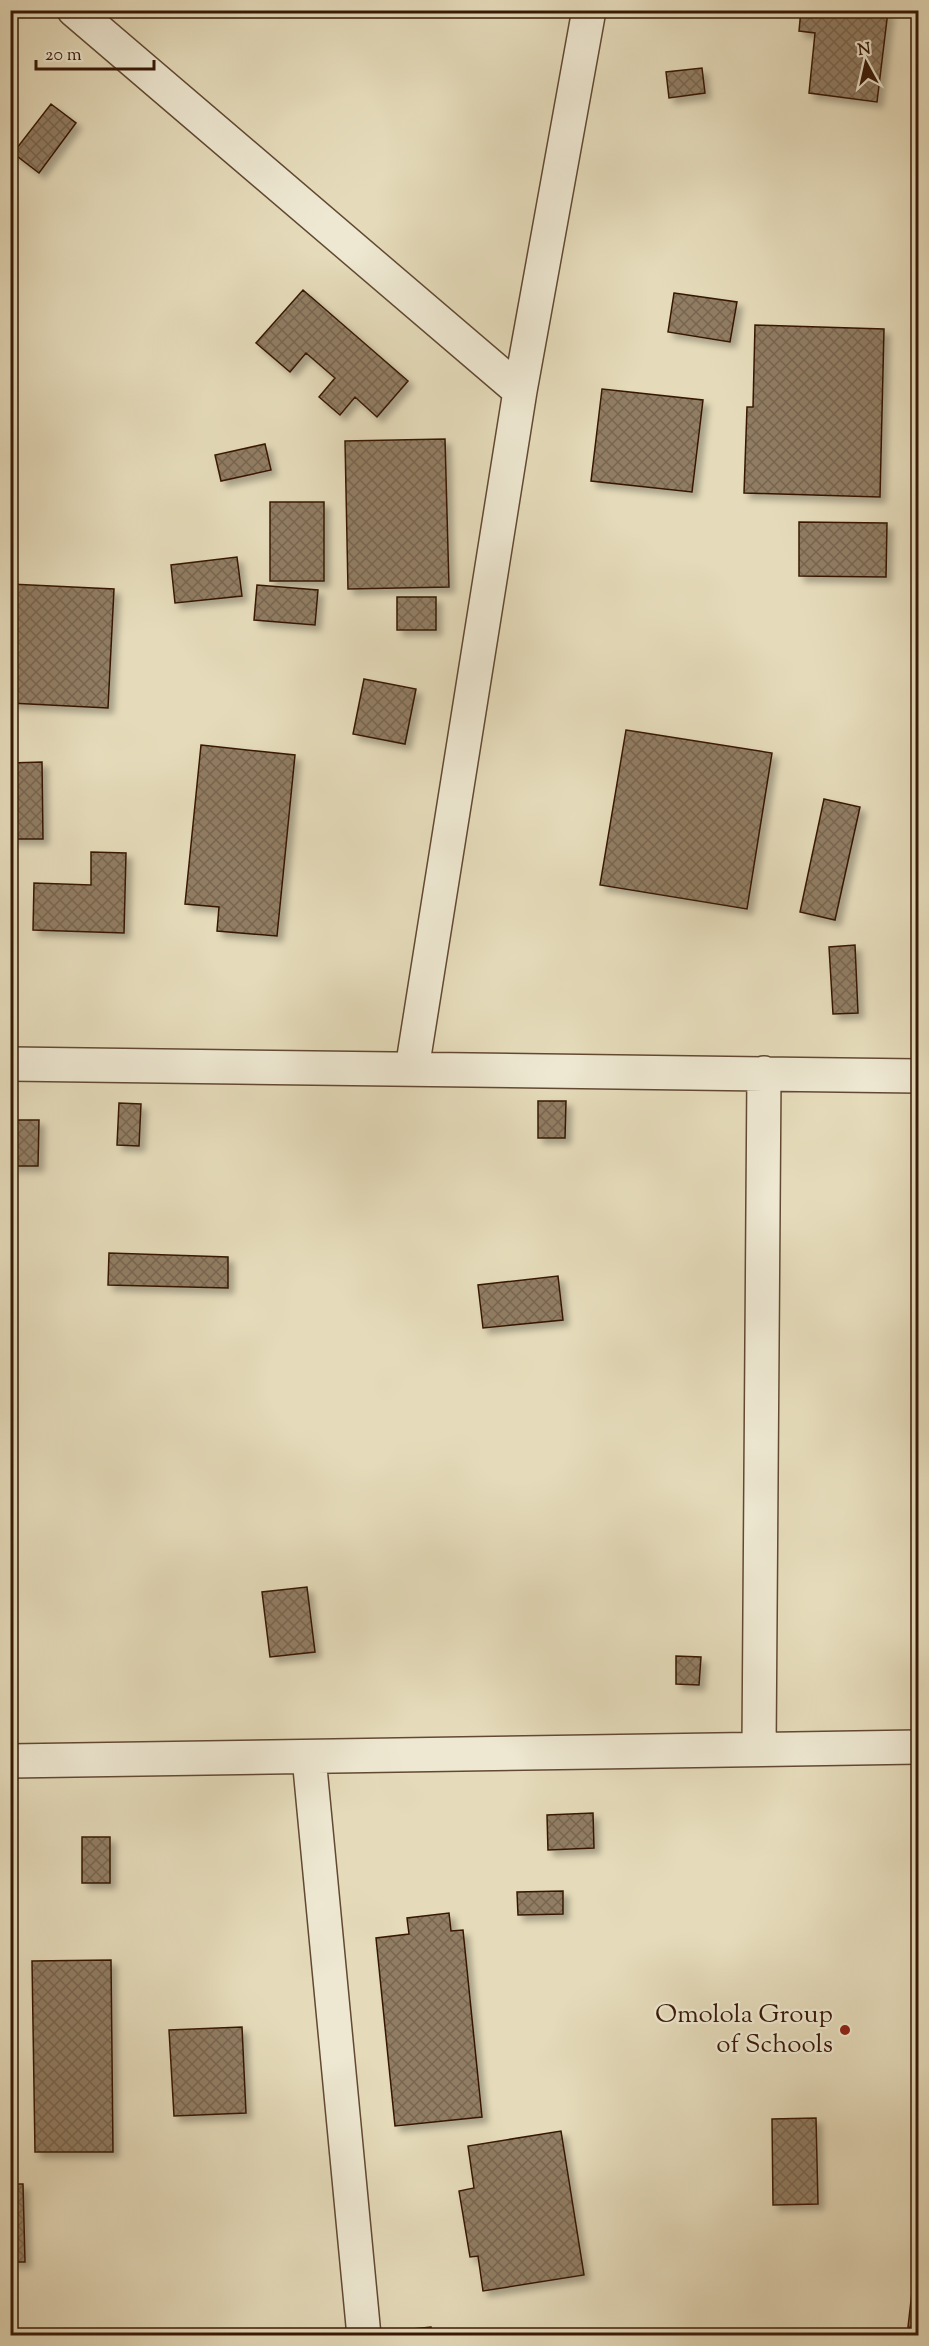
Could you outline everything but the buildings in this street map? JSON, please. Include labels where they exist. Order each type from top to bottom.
[{"type":"street","points":[[74,10],[520,391]]},
{"type":"street","points":[[412,1069],[520,391],[589,10]]},
{"type":"street","points":[[10,1064],[918,1076]]},
{"type":"street","points":[[759,1749],[764,1073]]},
{"type":"street","points":[[10,1761],[918,1747]]},
{"type":"street","points":[[309,1756],[364,2336]]},
{"type":"place","name":"Omolola Group of Schools","points":[[845,2030]]}]
